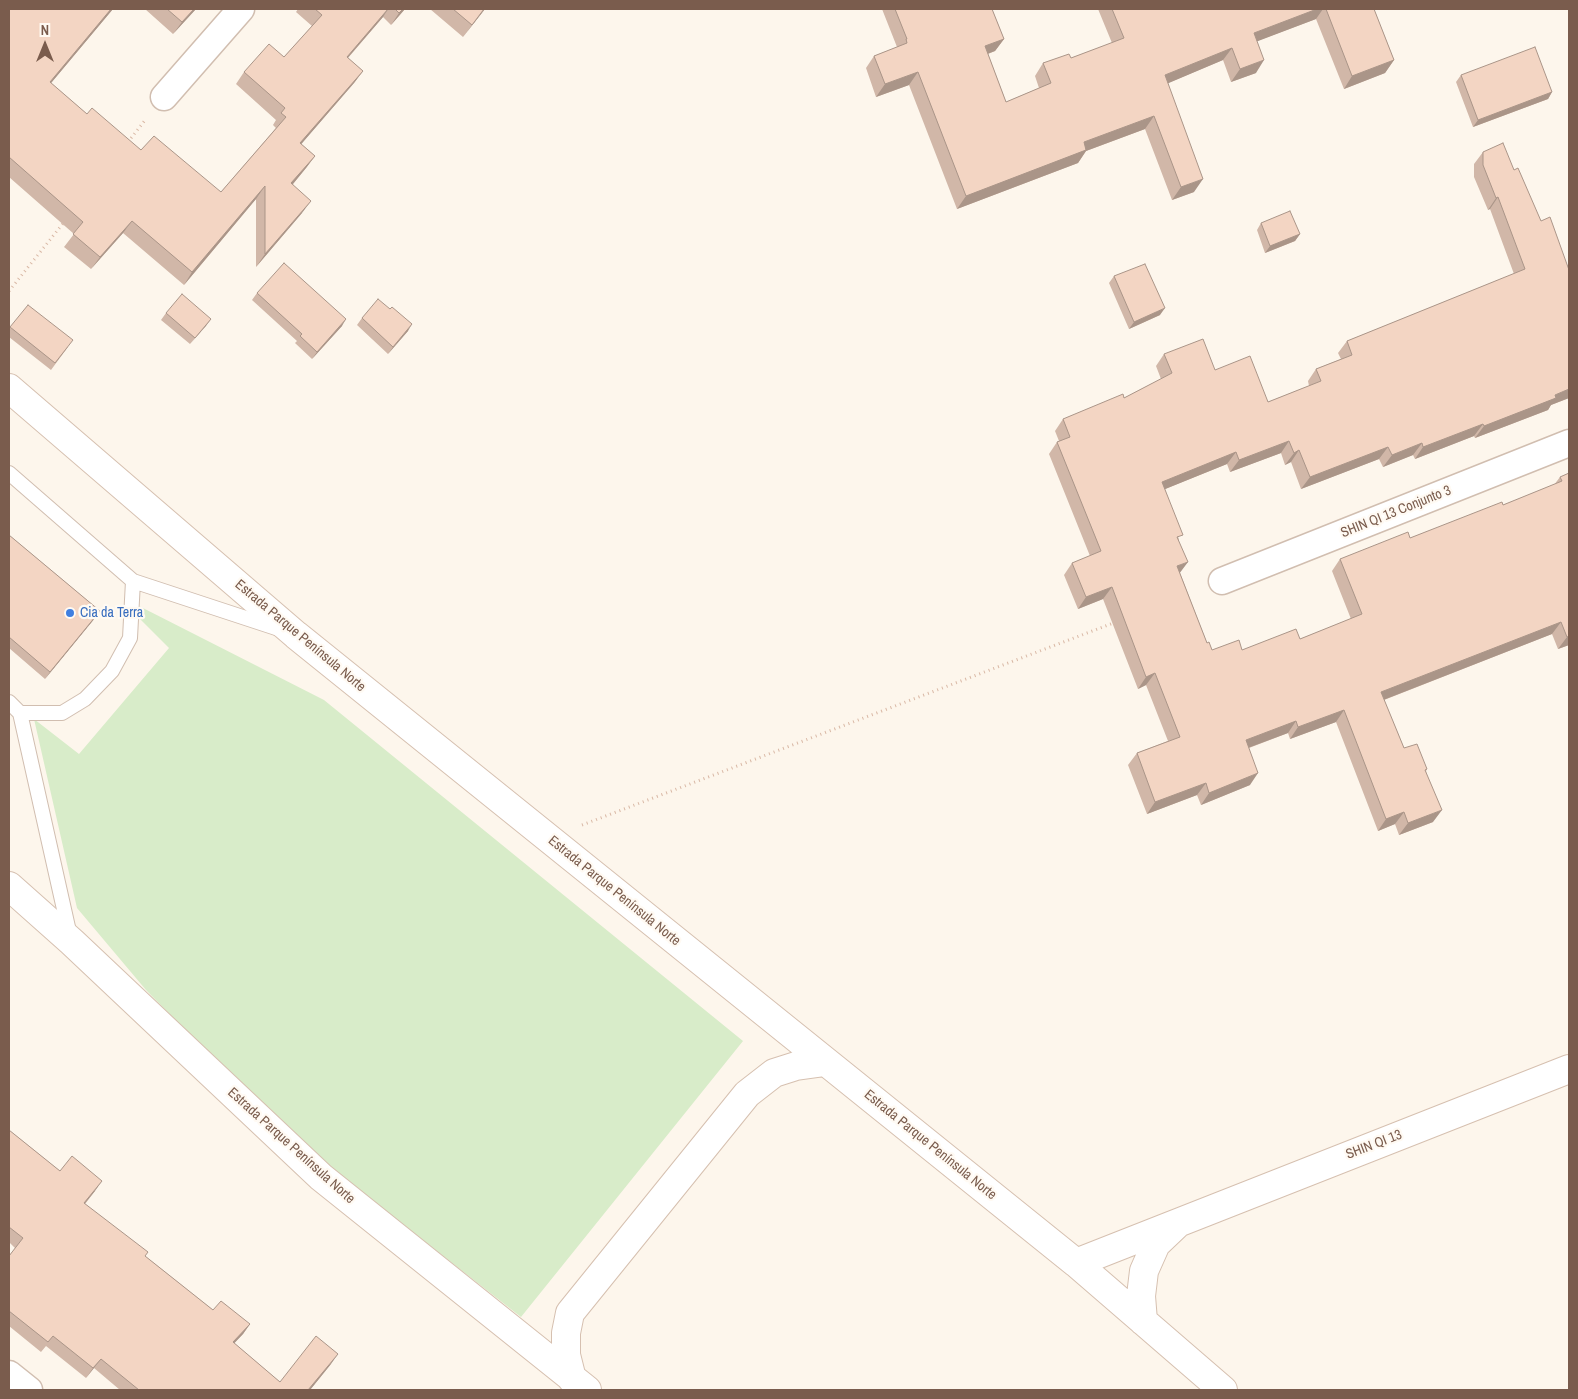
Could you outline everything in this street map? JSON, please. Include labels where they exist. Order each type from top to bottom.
[{"type":"main road","name":"Estrada Parque Península Norte","points":[[9,388],[296,635],[1076,1263],[1223,1390]]},
{"type":"main road","name":"Estrada Parque Península Norte","points":[[9,886],[72,942],[321,1177],[580,1385]]},
{"type":"main road","points":[[580,1385],[566,1355],[566,1333],[570,1313],[746,1094],[774,1073],[796,1066],[825,1062]]},
{"type":"main road","name":"SHIN QI 13","points":[[1076,1263],[1569,1069]]},
{"type":"main road","name":"SHIN QI 13","points":[[1143,1320],[1141,1296],[1144,1271],[1156,1244],[1179,1222]]},
{"type":"street","points":[[164,97],[241,9]]},
{"type":"street","name":"SHIN QI 13 Conjunto 3","points":[[1222,581],[1569,443]]},
{"type":"street","points":[[9,1374],[29,1390]]},
{"type":"lane","points":[[9,473],[133,581],[296,635]]},
{"type":"lane","points":[[20,713],[62,713],[85,699],[112,671],[130,638],[133,581]]},
{"type":"lane","points":[[9,702],[20,713],[72,942]]},
{"type":"path","points":[[127,144],[164,97]]},
{"type":"path","points":[[9,290],[71,213]]},
{"type":"path","points":[[549,839],[1119,620]]},
{"type":"green space","points":[[137,605],[324,700],[743,1041],[521,1317],[346,1180],[235,1081],[146,990],[77,908],[34,719],[79,754],[169,648],[136,615]]},
{"type":"building","points":[[9,9],[111,9],[50,82],[87,114],[92,108],[141,150],[154,136],[221,192],[286,117],[281,113],[285,108],[244,72],[269,44],[284,57],[322,15],[315,9],[388,9],[347,57],[363,71],[300,143],[315,156],[291,183],[311,201],[265,254],[265,186],[192,272],[132,221],[100,257],[73,234],[83,222],[9,157]]},
{"type":"building","points":[[167,9],[194,9],[182,22]]},
{"type":"building","points":[[395,9],[403,9],[399,13]]},
{"type":"building","points":[[453,9],[484,9],[472,25]]},
{"type":"building","points":[[895,9],[992,9],[1004,39],[985,46],[1006,102],[1051,83],[1043,63],[1069,54],[1071,58],[1124,38],[1112,9],[1317,9],[1254,33],[1264,60],[1240,69],[1232,48],[1165,75],[1203,179],[1181,187],[1154,116],[1084,142],[1086,150],[966,196],[918,72],[885,84],[874,56],[907,43]]},
{"type":"building","points":[[1326,9],[1374,9],[1394,60],[1352,76]]},
{"type":"building","points":[[1535,47],[1552,92],[1478,120],[1461,75]]},
{"type":"building","points":[[1503,143],[1514,170],[1518,168],[1541,221],[1550,217],[1569,270],[1569,389],[1555,395],[1556,398],[1423,447],[1422,443],[1392,455],[1388,447],[1310,477],[1299,450],[1294,453],[1289,441],[1239,460],[1236,452],[1162,482],[1183,535],[1177,537],[1188,562],[1177,566],[1207,643],[1209,642],[1212,650],[1239,640],[1242,650],[1296,629],[1300,639],[1362,614],[1340,559],[1408,532],[1410,538],[1502,502],[1503,505],[1562,481],[1560,477],[1569,473],[1569,636],[1567,637],[1561,622],[1381,692],[1404,748],[1417,744],[1427,769],[1425,770],[1442,810],[1408,823],[1404,812],[1386,819],[1344,710],[1298,727],[1296,721],[1246,740],[1258,773],[1209,793],[1206,783],[1155,802],[1137,753],[1180,737],[1155,673],[1146,677],[1112,587],[1086,597],[1072,563],[1101,551],[1057,442],[1070,437],[1063,419],[1123,394],[1124,398],[1172,373],[1164,354],[1203,339],[1215,370],[1250,356],[1268,402],[1321,381],[1316,369],[1352,355],[1347,341],[1525,269],[1498,197],[1496,198],[1483,165],[1483,152]]},
{"type":"building","points":[[1290,211],[1300,234],[1270,246],[1261,223]]},
{"type":"building","points":[[284,263],[346,319],[317,352],[300,336],[302,334],[257,293]]},
{"type":"building","points":[[1145,264],[1165,308],[1134,322],[1114,276]]},
{"type":"building","points":[[182,294],[211,319],[195,338],[166,313]]},
{"type":"building","points":[[378,299],[390,309],[392,307],[412,324],[393,347],[362,318]]},
{"type":"building","points":[[28,305],[73,340],[55,363],[10,327]]},
{"type":"building","points":[[9,535],[100,611],[50,672],[9,637]]},
{"type":"building","points":[[9,1130],[60,1171],[72,1156],[102,1181],[84,1203],[148,1252],[145,1256],[213,1310],[221,1301],[250,1324],[233,1342],[280,1382],[316,1336],[338,1354],[308,1390],[139,1390],[101,1359],[93,1368],[53,1336],[48,1342],[9,1311],[9,1256],[23,1238],[9,1227]]},
{"type":"place","name":"Cia da Terra","points":[[70,613]]}]
